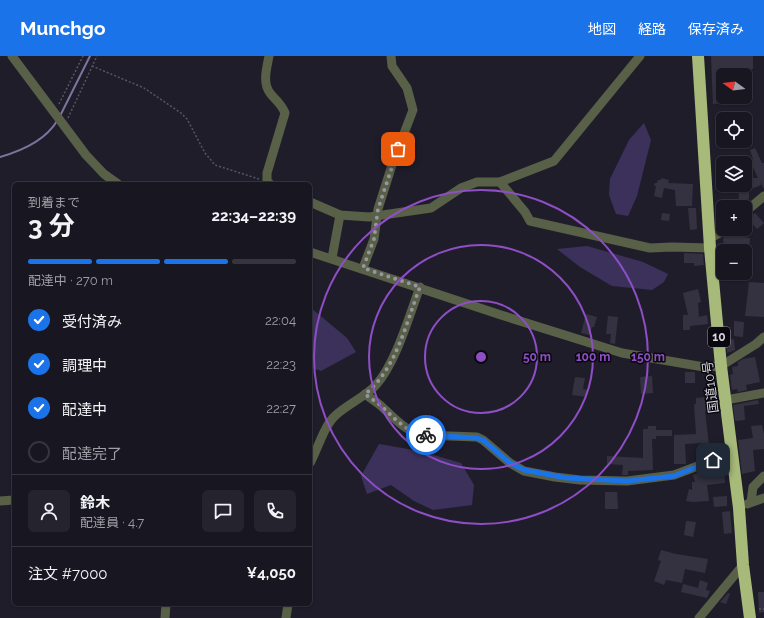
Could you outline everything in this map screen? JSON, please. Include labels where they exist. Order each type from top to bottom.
[{"type":"highway","name":"国道10号","points":[[698,56],[710,243],[721,366],[739,508],[743,565],[750,618]]},
{"type":"street","points":[[12,56],[86,155],[104,174],[115,182]]},
{"type":"street","points":[[268,182],[267,173],[285,113],[282,105],[269,92],[267,86],[266,77],[269,56]]},
{"type":"street","points":[[363,268],[374,239],[378,209],[393,162],[413,110],[407,88],[392,66],[391,56]]},
{"type":"street","points":[[312,203],[340,215],[369,217],[431,208],[462,188],[477,182],[500,182],[554,161],[640,56]]},
{"type":"street","points":[[500,182],[525,212],[530,222],[650,248],[710,243],[716,236]]},
{"type":"street","points":[[752,206],[764,196]]},
{"type":"street","points":[[332,258],[340,215]]},
{"type":"street","points":[[312,253],[622,353],[704,367],[721,366],[756,344],[764,337]]},
{"type":"street","points":[[312,459],[328,425],[335,415],[375,386],[392,361],[420,287]]},
{"type":"street","points":[[726,400],[764,393]]},
{"type":"street","points":[[365,394],[405,427],[415,433],[422,435],[477,438],[483,440],[510,463],[524,470],[555,477],[580,480],[627,481],[674,476],[732,453]]},
{"type":"street","points":[[751,502],[752,487],[764,476]]},
{"type":"street","points":[[739,508],[764,498]]},
{"type":"street","points":[[0,502],[12,500]]},
{"type":"street","points":[[699,618],[743,565]]},
{"type":"street","points":[[165,618],[166,606]]},
{"type":"street","points":[[286,618],[288,606]]},
{"type":"path","points":[[54,113],[83,56]]},
{"type":"path","points":[[64,125],[96,56]]},
{"type":"path","points":[[92,66],[144,88],[181,113],[188,119],[205,153],[215,165],[265,182]]},
{"type":"shaded area","points":[[644,123],[651,140],[637,196],[628,216],[616,214],[609,195],[610,179],[629,140]]},
{"type":"shaded area","points":[[587,246],[643,262],[668,274],[664,282],[652,290],[612,286],[580,267],[557,249]]},
{"type":"shaded area","points":[[312,309],[347,338],[356,352],[321,371],[312,368]]},
{"type":"shaded area","points":[[379,444],[420,451],[461,463],[474,485],[472,505],[433,510],[414,501],[391,485],[367,494],[361,476]]},
{"type":"building","points":[[711,56],[753,56],[753,69],[716,68],[716,104],[713,104]]},
{"type":"building","points":[[755,148],[762,163],[764,163],[764,189],[760,182],[761,185],[752,189],[752,178],[758,178],[752,165],[753,159],[750,150]]},
{"type":"building","points":[[661,178],[669,180],[668,183],[693,184],[692,206],[676,206],[675,190],[664,188],[662,198],[654,196],[656,186],[654,186],[655,183],[657,183],[658,180],[661,180]]},
{"type":"building","points":[[738,192],[749,192],[749,199],[739,199]]},
{"type":"building","points":[[688,208],[696,208],[697,229],[690,230]]},
{"type":"building","points":[[662,213],[670,214],[669,221],[661,220]]},
{"type":"building","points":[[755,213],[764,223],[757,229],[752,223],[752,216]]},
{"type":"building","points":[[725,236],[734,236],[750,238],[750,244],[724,244],[723,238]]},
{"type":"building","points":[[684,253],[703,254],[704,265],[694,266],[694,263],[684,263]]},
{"type":"building","points":[[749,282],[764,283],[764,317],[745,316]]},
{"type":"building","points":[[698,289],[701,302],[698,303],[699,317],[707,315],[708,324],[690,326],[690,330],[683,330],[683,315],[688,315],[683,293]]},
{"type":"building","points":[[586,314],[597,317],[590,335],[581,333]]},
{"type":"building","points":[[608,316],[618,317],[615,344],[610,343],[611,334],[606,334]]},
{"type":"building","points":[[734,321],[744,322],[743,337],[734,336]]},
{"type":"building","points":[[734,339],[735,350],[727,353],[726,340]]},
{"type":"building","points":[[755,357],[760,382],[746,385],[747,390],[738,392],[737,389],[732,390],[730,375],[733,374],[732,367],[738,366],[738,362],[743,359]]},
{"type":"building","points":[[685,372],[695,372],[695,383],[685,383]]},
{"type":"building","points":[[652,376],[653,393],[641,394],[640,377]]},
{"type":"building","points":[[575,377],[585,378],[583,389],[588,390],[587,397],[572,395]]},
{"type":"building","points":[[707,397],[708,410],[705,411],[709,445],[703,446],[702,443],[685,444],[686,464],[674,464],[674,435],[696,434],[694,404],[696,404],[696,398]]},
{"type":"building","points":[[758,400],[759,404],[744,406],[745,420],[735,421],[733,405]]},
{"type":"building","points":[[762,425],[764,434],[764,449],[753,450],[755,471],[742,474],[738,440],[753,438],[751,426]]},
{"type":"building","points":[[648,426],[656,426],[656,430],[672,430],[672,436],[656,436],[656,439],[652,439],[653,470],[628,471],[628,475],[622,475],[623,465],[607,464],[607,456],[643,458],[643,429],[648,429]]},
{"type":"building","points":[[718,465],[721,473],[724,472],[725,483],[707,485],[709,501],[686,501],[689,489],[692,490],[692,482],[695,482],[693,475]]},
{"type":"building","points":[[605,492],[617,492],[618,509],[605,509]]},
{"type":"building","points":[[727,496],[727,506],[714,507],[713,497]]},
{"type":"building","points":[[730,511],[732,533],[724,534],[722,512]]},
{"type":"building","points":[[686,521],[696,522],[693,537],[684,535]]},
{"type":"building","points":[[661,550],[708,559],[705,573],[685,569],[682,583],[666,580],[664,585],[654,581],[661,561],[658,560]]},
{"type":"building","points":[[700,580],[708,583],[706,590],[710,591],[707,598],[681,592],[683,584],[698,588]]},
{"type":"building","points":[[758,592],[764,592],[764,612],[759,613]]},
{"type":"building","points":[[728,593],[730,594],[726,604],[720,602]]},
{"type":"waterway","points":[[60,116],[90,56]]},
{"type":"waterway","points":[[0,157],[16,152],[39,140],[57,121]]},
{"type":"way so far","points":[[398,149],[378,209],[374,239],[363,268],[420,287],[392,361],[375,386],[365,394],[405,427],[415,433],[426,435]]},
{"type":"route","points":[[426,435],[467,436],[477,438],[483,440],[510,463],[524,470],[555,477],[580,480],[627,481],[674,476],[713,460]]}]
